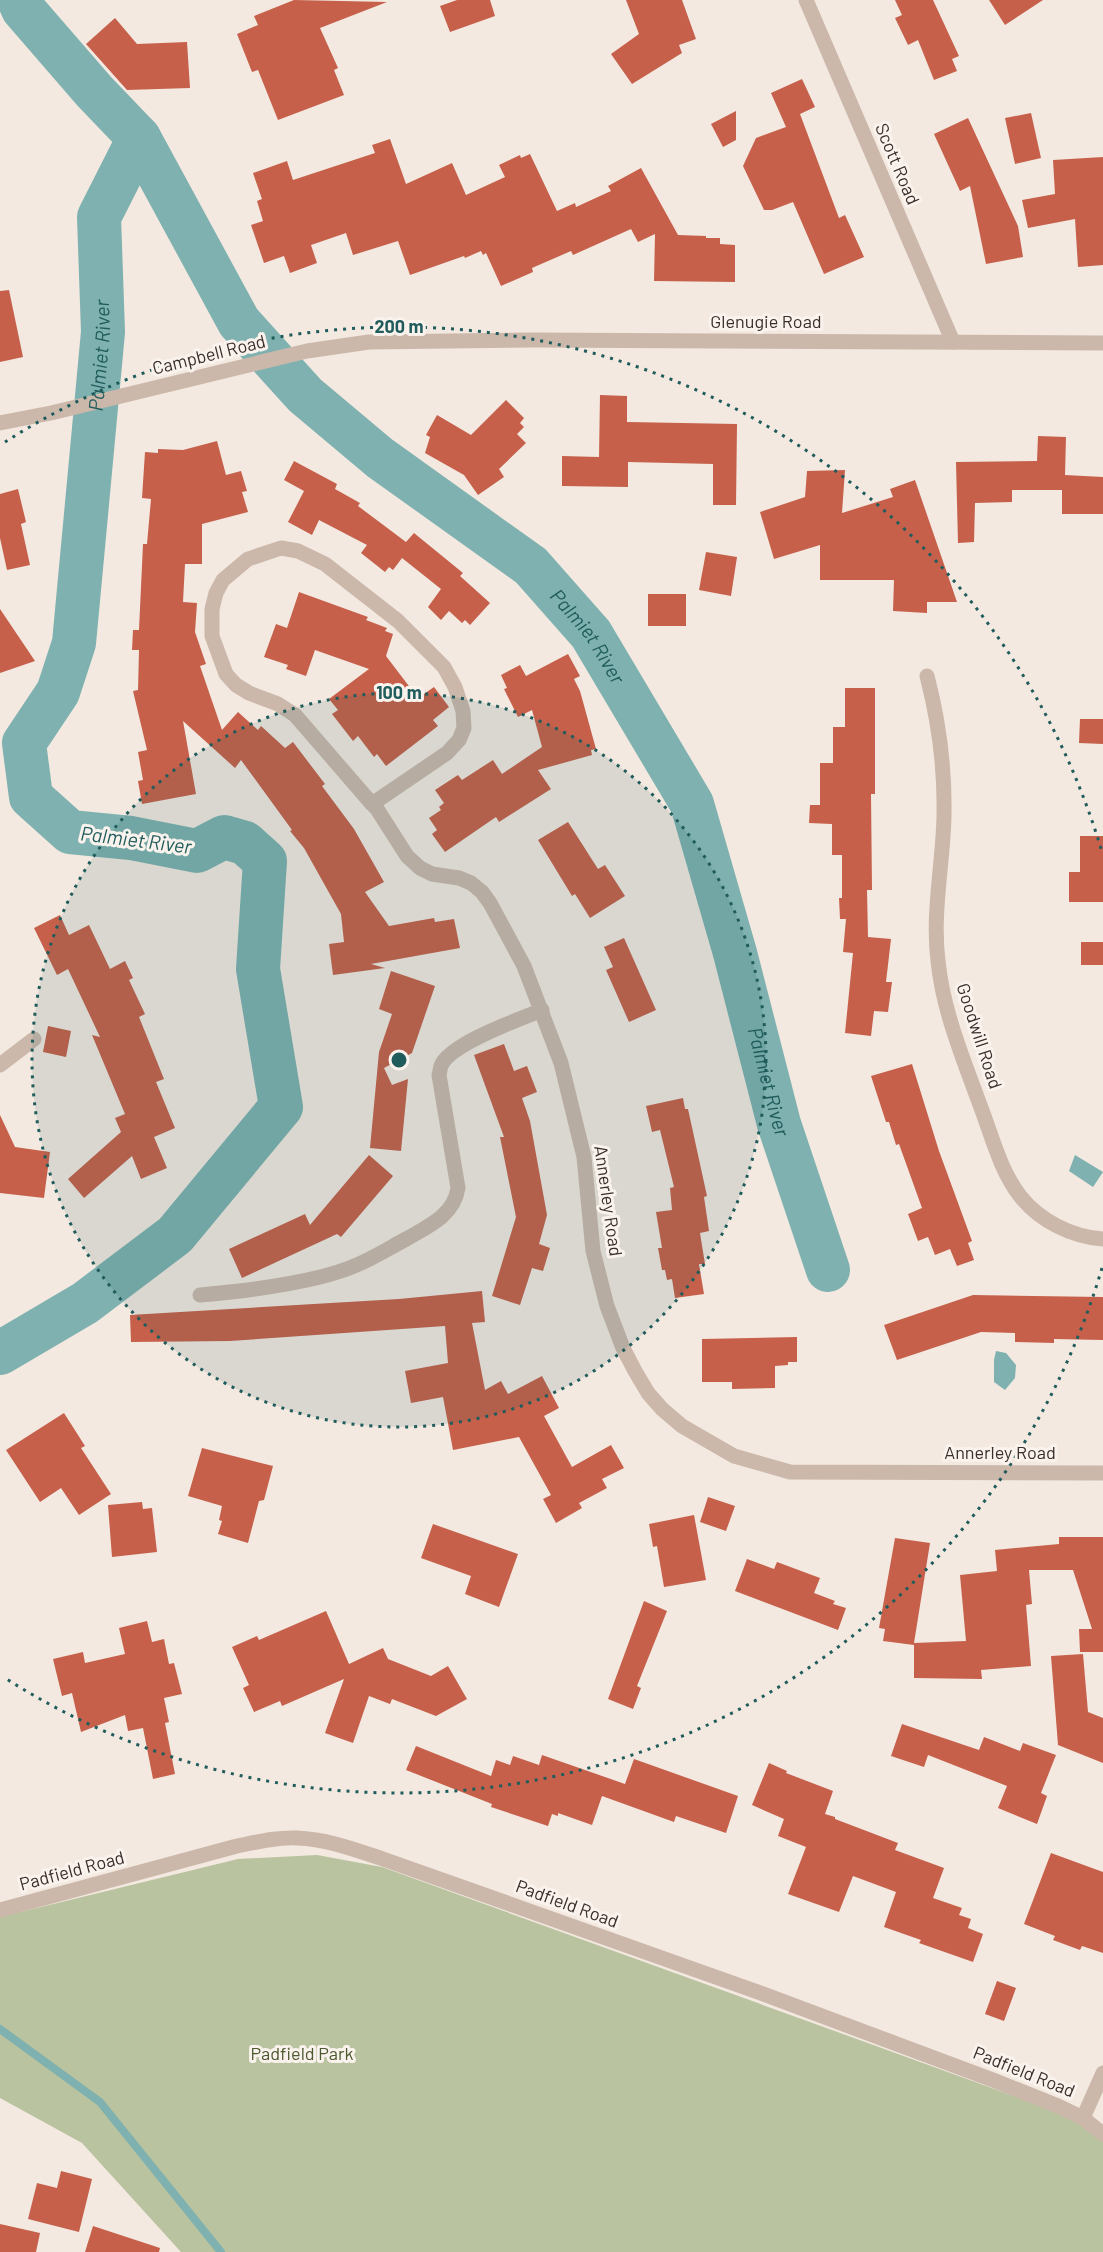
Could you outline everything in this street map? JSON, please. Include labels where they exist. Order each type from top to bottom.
[{"type":"street","name":"Scott Road","points":[[806,0],[953,342]]},
{"type":"street","name":"Glenugie Road","points":[[429,341],[1103,343]]},
{"type":"street","name":"Campbell Road","points":[[0,423],[51,413],[307,351],[369,342],[429,341]]},
{"type":"street","name":"Annerley Road","points":[[372,804],[447,753],[459,740],[464,728],[463,711],[444,667],[398,621],[325,564],[297,551],[281,548],[248,559],[223,580],[216,592],[212,609],[212,636],[226,674],[236,685],[249,693],[278,704],[295,715],[372,804],[406,856],[420,868],[432,874],[459,878],[471,883],[490,903],[524,966],[561,1063],[584,1157],[593,1251],[607,1306],[623,1348],[648,1393],[662,1409],[682,1426],[734,1456],[790,1472],[1103,1473]]},
{"type":"street","name":"Goodwill Road","points":[[927,676],[938,722],[943,759],[944,816],[937,921],[937,959],[950,1021],[1006,1175],[1022,1198],[1043,1218],[1063,1229],[1088,1238],[1103,1239]]},
{"type":"street","points":[[200,1295],[309,1279],[349,1268],[432,1225],[454,1206],[458,1188],[440,1075],[441,1065],[449,1056],[483,1033],[542,1010]]},
{"type":"street","points":[[0,1065],[34,1039]]},
{"type":"street","name":"Padfield Road","points":[[0,1910],[237,1845],[272,1839],[297,1838],[318,1841],[383,1859],[755,1991],[993,2080],[1083,2118],[1103,2134]]},
{"type":"street","points":[[1083,2118],[1103,2073]]},
{"type":"green space","name":"Padfield Park","points":[[317,1855],[382,1867],[1028,2101],[1084,2125],[1103,2139],[1103,2252],[181,2252],[82,2143],[0,2098],[0,1917],[238,1859]]},
{"type":"water","points":[[1075,1155],[1103,1172],[1093,1187],[1069,1171]]},
{"type":"water","points":[[996,1351],[1006,1353],[1016,1365],[1015,1378],[1005,1390],[994,1382]]},
{"type":"building","points":[[294,0],[387,2],[320,28],[338,68],[334,70],[344,95],[278,120],[258,70],[252,72],[237,34],[258,25],[254,16]]},
{"type":"building","points":[[457,0],[490,0],[495,16],[450,32],[440,6]]},
{"type":"building","points":[[626,0],[682,0],[696,39],[679,45],[682,53],[632,84],[611,54],[639,34]]},
{"type":"building","points":[[895,0],[933,0],[959,56],[952,59],[957,71],[934,80],[918,40],[908,45],[895,18],[902,15]]},
{"type":"building","points":[[989,0],[1043,0],[1005,25]]},
{"type":"building","points":[[115,18],[137,44],[187,42],[190,88],[127,90],[86,44]]},
{"type":"building","points":[[802,79],[815,107],[800,114],[839,218],[845,215],[864,257],[824,274],[793,202],[772,210],[764,210],[743,166],[756,138],[786,127],[771,93]]},
{"type":"building","points":[[736,111],[736,140],[723,147],[711,124]]},
{"type":"building","points":[[1031,113],[1041,158],[1015,164],[1005,118]]},
{"type":"building","points":[[968,118],[1018,226],[1023,257],[986,264],[970,186],[960,191],[934,134]]},
{"type":"building","points":[[390,139],[406,184],[452,163],[466,195],[505,177],[499,165],[520,155],[521,158],[530,154],[557,211],[575,203],[576,207],[611,191],[608,186],[641,168],[678,235],[720,238],[720,244],[735,245],[735,282],[654,281],[655,234],[638,242],[631,229],[573,255],[571,251],[532,268],[533,272],[501,286],[486,253],[483,255],[481,251],[410,275],[398,241],[353,255],[346,233],[311,245],[317,263],[290,273],[284,256],[264,263],[251,225],[263,221],[257,201],[262,199],[253,173],[287,161],[293,180],[375,153],[372,145]]},
{"type":"building","points":[[1103,157],[1103,265],[1078,267],[1075,219],[1028,228],[1022,200],[1055,194],[1053,160]]},
{"type":"building","points":[[9,290],[23,357],[0,362],[0,291]]},
{"type":"building","points":[[600,395],[627,396],[627,422],[737,424],[736,505],[713,505],[713,464],[628,462],[628,487],[562,486],[562,456],[599,457]]},
{"type":"building","points":[[506,400],[524,418],[520,423],[524,427],[517,434],[526,443],[499,469],[504,477],[478,495],[464,475],[425,453],[430,437],[426,435],[437,415],[471,435]]},
{"type":"building","points":[[1038,436],[1066,437],[1065,475],[1103,477],[1103,514],[1062,514],[1062,490],[1012,490],[1012,502],[975,503],[974,542],[958,543],[956,462],[1037,461]]},
{"type":"building","points":[[217,441],[226,475],[241,471],[247,491],[242,492],[248,512],[202,524],[202,564],[185,564],[183,602],[197,603],[195,632],[206,664],[200,666],[222,730],[238,712],[258,730],[261,726],[285,748],[293,742],[325,784],[322,786],[354,829],[384,882],[365,892],[389,926],[434,918],[435,922],[454,919],[460,948],[371,964],[385,968],[333,975],[329,944],[344,942],[341,914],[304,848],[241,760],[235,768],[183,721],[196,794],[142,804],[138,781],[143,780],[138,752],[147,750],[133,691],[138,690],[139,650],[132,650],[133,630],[139,630],[143,544],[147,544],[151,499],[142,498],[145,452],[158,453],[158,449],[183,450]]},
{"type":"building","points":[[294,461],[337,484],[335,489],[360,503],[358,506],[406,542],[414,533],[463,573],[460,576],[490,603],[470,625],[465,620],[462,623],[449,611],[441,620],[428,607],[441,589],[402,558],[393,570],[389,567],[385,572],[361,553],[367,545],[319,520],[312,535],[288,522],[304,491],[284,480]]},
{"type":"building","points":[[845,470],[842,513],[893,497],[890,489],[915,480],[957,602],[927,602],[927,613],[893,611],[894,580],[820,580],[820,545],[774,559],[760,512],[805,497],[807,471]]},
{"type":"building","points":[[18,489],[26,522],[21,524],[30,565],[7,570],[0,538],[0,494]]},
{"type":"building","points":[[706,552],[737,557],[731,596],[699,590]]},
{"type":"building","points":[[299,592],[368,617],[366,620],[387,628],[385,631],[393,634],[386,656],[418,698],[434,687],[449,707],[433,720],[438,726],[386,766],[377,754],[374,757],[358,736],[353,741],[332,714],[338,710],[329,699],[369,669],[315,650],[306,676],[286,669],[288,665],[264,657],[276,624],[287,628]]},
{"type":"building","points":[[648,594],[686,594],[686,626],[648,626]]},
{"type":"building","points":[[0,609],[35,661],[0,673]]},
{"type":"building","points":[[568,654],[580,676],[574,679],[580,691],[596,749],[591,750],[592,755],[538,770],[551,789],[499,822],[496,817],[445,852],[432,834],[437,830],[429,818],[441,810],[439,807],[444,803],[435,790],[458,775],[462,780],[493,760],[502,774],[542,747],[532,710],[518,717],[504,689],[507,688],[501,675],[520,665],[526,676]]},
{"type":"building","points":[[845,688],[875,688],[875,794],[871,794],[872,890],[867,890],[868,937],[891,939],[886,982],[892,982],[888,1012],[874,1011],[871,1036],[845,1033],[853,953],[843,952],[846,919],[840,919],[839,898],[842,898],[842,855],[832,855],[832,824],[809,823],[810,805],[820,805],[820,763],[833,763],[833,727],[845,727]]},
{"type":"building","points":[[1080,719],[1103,719],[1103,744],[1079,743]]},
{"type":"building","points":[[568,822],[598,869],[605,865],[625,896],[590,918],[575,894],[572,896],[538,840]]},
{"type":"building","points":[[1080,836],[1103,836],[1103,902],[1069,902],[1069,872],[1080,872]]},
{"type":"building","points":[[60,915],[69,935],[89,925],[110,969],[125,961],[133,978],[129,980],[145,1014],[139,1017],[164,1079],[156,1082],[175,1128],[154,1137],[167,1168],[141,1179],[132,1156],[84,1198],[68,1179],[121,1132],[115,1118],[125,1114],[92,1035],[100,1037],[68,969],[57,975],[34,928]]},
{"type":"building","points":[[624,938],[656,1010],[629,1022],[606,970],[613,967],[604,947]]},
{"type":"building","points":[[1081,942],[1103,942],[1103,965],[1081,965]]},
{"type":"building","points":[[391,971],[435,986],[412,1053],[384,1068],[392,1085],[408,1079],[401,1151],[370,1148],[379,1052],[392,1014],[379,1009]]},
{"type":"building","points":[[48,1026],[71,1031],[66,1057],[43,1052]]},
{"type":"building","points":[[504,1044],[514,1071],[527,1066],[537,1092],[522,1098],[530,1121],[547,1215],[539,1244],[550,1248],[543,1271],[532,1268],[520,1305],[492,1296],[516,1217],[500,1137],[504,1137],[474,1055]]},
{"type":"building","points":[[912,1064],[939,1151],[972,1241],[968,1243],[974,1260],[957,1266],[950,1249],[935,1255],[928,1237],[918,1241],[908,1214],[922,1208],[899,1144],[896,1145],[889,1122],[886,1122],[871,1076]]},
{"type":"building","points":[[683,1098],[685,1109],[688,1109],[707,1196],[704,1197],[709,1231],[700,1233],[705,1264],[699,1264],[704,1294],[675,1298],[672,1279],[667,1280],[665,1270],[662,1270],[658,1248],[662,1248],[656,1212],[672,1210],[670,1188],[674,1187],[660,1130],[652,1132],[646,1106]]},
{"type":"building","points":[[0,1115],[15,1147],[50,1152],[44,1198],[0,1193]]},
{"type":"building","points":[[369,1155],[393,1176],[341,1237],[337,1234],[242,1278],[229,1249],[305,1214],[310,1225]]},
{"type":"building","points":[[482,1291],[485,1322],[472,1323],[485,1390],[501,1381],[508,1394],[542,1376],[559,1408],[544,1416],[572,1467],[611,1445],[624,1468],[602,1479],[607,1488],[579,1503],[582,1508],[556,1523],[543,1499],[551,1495],[519,1437],[453,1450],[443,1397],[411,1403],[405,1371],[448,1363],[445,1326],[230,1341],[131,1342],[130,1315],[399,1299]]},
{"type":"building","points":[[973,1295],[1103,1297],[1103,1340],[1054,1339],[1054,1343],[1015,1342],[1015,1333],[981,1332],[897,1360],[884,1325]]},
{"type":"building","points":[[797,1337],[797,1362],[775,1366],[775,1388],[732,1389],[732,1382],[702,1382],[702,1339]]},
{"type":"building","points":[[64,1413],[85,1446],[81,1448],[111,1494],[79,1515],[61,1488],[40,1502],[6,1450]]},
{"type":"building","points":[[202,1448],[273,1466],[264,1500],[259,1501],[248,1543],[218,1534],[222,1521],[219,1520],[222,1506],[188,1496]]},
{"type":"building","points":[[708,1497],[735,1506],[726,1531],[700,1522]]},
{"type":"building","points":[[142,1502],[143,1509],[152,1508],[157,1552],[112,1557],[108,1505]]},
{"type":"building","points":[[694,1515],[706,1580],[664,1587],[657,1546],[653,1547],[649,1524]]},
{"type":"building","points":[[433,1524],[518,1554],[499,1607],[465,1594],[471,1576],[421,1558]]},
{"type":"building","points":[[1059,1537],[1103,1537],[1103,1652],[1080,1652],[1079,1629],[1092,1629],[1073,1570],[1029,1570],[1032,1604],[1026,1605],[1031,1666],[981,1670],[982,1679],[914,1678],[914,1645],[883,1641],[885,1629],[879,1628],[895,1538],[930,1543],[914,1643],[966,1641],[960,1575],[997,1571],[995,1550],[1059,1544]]},
{"type":"building","points":[[747,1559],[774,1569],[777,1562],[820,1578],[814,1593],[835,1601],[833,1604],[846,1608],[838,1630],[735,1591]]},
{"type":"building","points":[[644,1601],[667,1611],[637,1686],[641,1688],[633,1709],[608,1699]]},
{"type":"building","points":[[326,1611],[349,1664],[383,1648],[388,1659],[431,1676],[448,1666],[467,1699],[436,1716],[392,1699],[390,1704],[369,1696],[353,1743],[325,1733],[344,1679],[282,1706],[280,1701],[254,1712],[243,1688],[249,1685],[232,1647],[257,1636],[259,1640]]},
{"type":"building","points":[[147,1621],[152,1642],[164,1639],[169,1664],[174,1663],[182,1694],[164,1698],[169,1722],[165,1723],[175,1774],[153,1779],[143,1728],[128,1731],[125,1715],[81,1732],[72,1693],[62,1696],[53,1659],[83,1652],[85,1663],[125,1654],[119,1628]]},
{"type":"building","points":[[1083,1654],[1088,1712],[1103,1718],[1103,1763],[1058,1745],[1051,1656]]},
{"type":"building","points":[[902,1724],[979,1750],[984,1737],[1020,1751],[1023,1743],[1056,1755],[1041,1793],[1047,1796],[1037,1824],[998,1808],[1007,1786],[928,1755],[924,1767],[891,1756]]},
{"type":"building","points":[[416,1746],[491,1776],[496,1760],[510,1765],[513,1756],[539,1765],[542,1755],[625,1784],[634,1759],[738,1796],[726,1833],[676,1816],[674,1822],[602,1796],[592,1825],[558,1813],[558,1816],[552,1814],[548,1826],[491,1807],[492,1804],[406,1770]]},
{"type":"building","points":[[769,1763],[787,1771],[786,1773],[833,1791],[825,1814],[898,1843],[895,1850],[944,1868],[933,1898],[962,1908],[959,1915],[971,1919],[968,1928],[983,1934],[973,1962],[919,1943],[921,1940],[884,1927],[896,1892],[853,1876],[839,1912],[788,1894],[806,1847],[778,1836],[784,1819],[752,1805]]},
{"type":"building","points":[[1051,1853],[1103,1872],[1103,1953],[1082,1946],[1080,1950],[1053,1940],[1055,1936],[1024,1924]]},
{"type":"building","points":[[997,1981],[1016,1988],[1004,2021],[985,2014]]},
{"type":"building","points":[[61,2171],[92,2179],[79,2232],[28,2219],[37,2183],[57,2188]]},
{"type":"building","points":[[0,2224],[40,2233],[36,2252],[0,2252]]},
{"type":"building","points":[[93,2226],[160,2248],[159,2252],[85,2252]]},
{"type":"waterway","name":"Palmiet River","points":[[0,1353],[85,1303],[175,1235],[281,1107],[258,969],[265,861],[245,843],[224,837],[197,851],[131,838],[70,832],[31,797],[24,743],[58,692],[74,643],[103,332],[99,217],[139,138],[94,91],[23,9],[19,0]]},
{"type":"waterway","name":"Palmiet River","points":[[139,138],[239,322],[305,395],[380,458],[531,566],[591,634],[692,804],[735,953],[779,1124],[828,1270]]},
{"type":"waterway","points":[[0,2029],[100,2102],[221,2252]]}]
